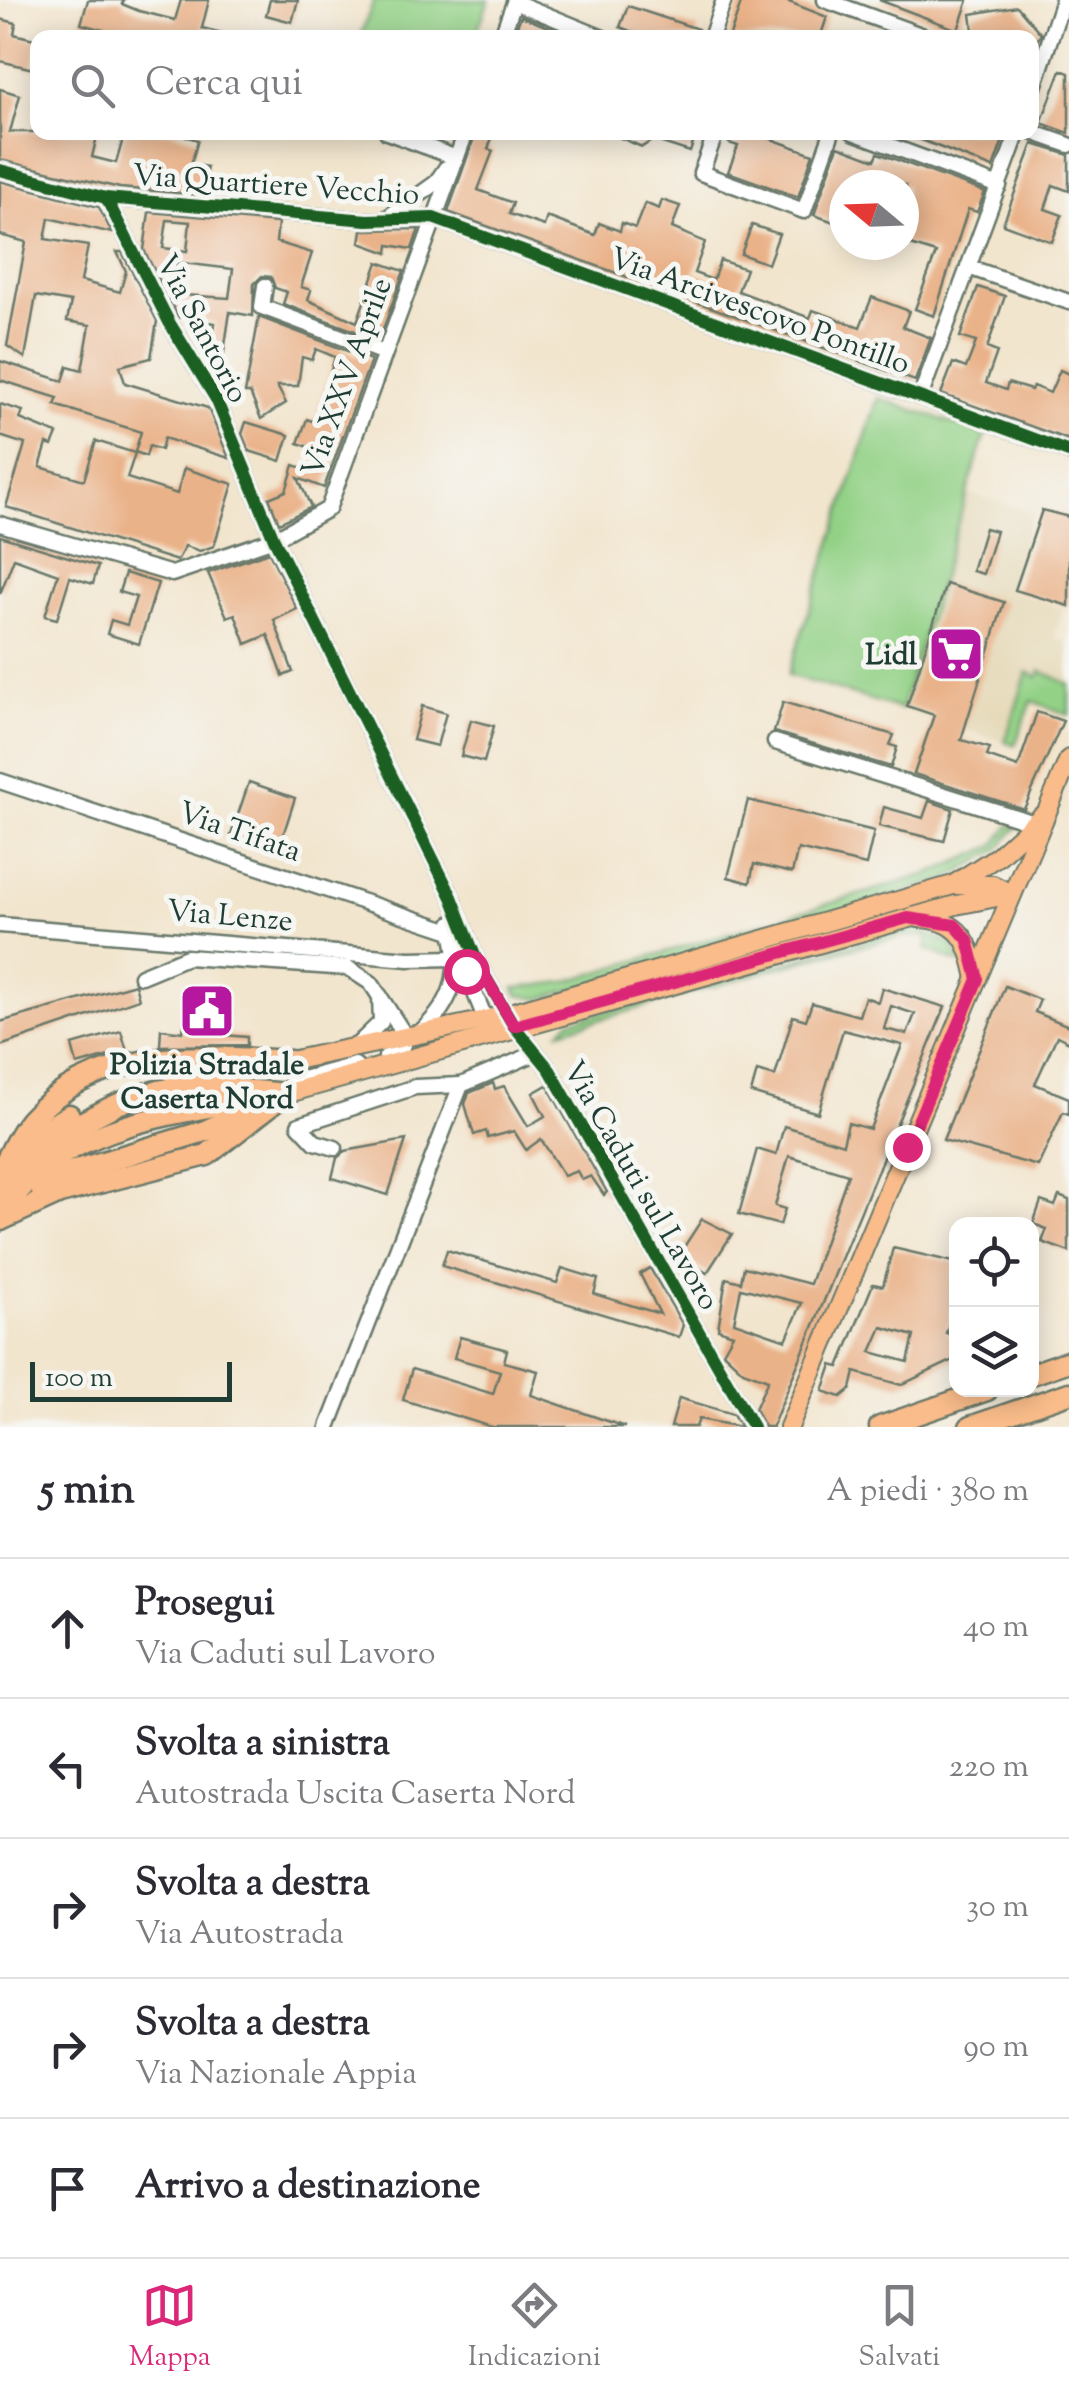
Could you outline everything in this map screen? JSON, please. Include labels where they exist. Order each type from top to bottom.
[{"type":"highway","points":[[0,1174],[38,1134],[87,1104],[142,1082],[290,1060]]},
{"type":"highway","points":[[0,1220],[1,1197],[22,1168],[90,1118],[145,1094],[198,1087],[285,1094]]},
{"type":"highway","points":[[0,1220],[60,1175],[204,1131],[285,1094]]},
{"type":"highway","points":[[1039,1372],[1069,1361]]},
{"type":"highway","points":[[970,1427],[1069,1393]]},
{"type":"highway","points":[[880,1427],[967,1397]]},
{"type":"main road","points":[[789,1427],[1069,759]]},
{"type":"main road","points":[[285,1094],[419,1055],[497,1020],[953,885],[998,856],[1041,820]]},
{"type":"main road","points":[[953,885],[993,885],[1012,894]]},
{"type":"main road","points":[[290,1060],[497,1020],[1012,894]]},
{"type":"main road","points":[[908,918],[955,925],[968,940],[978,979]]},
{"type":"street","points":[[713,30],[724,0]]},
{"type":"street","points":[[825,0],[907,30]]},
{"type":"street","points":[[1039,63],[1063,0]]},
{"type":"street","points":[[504,30],[515,1],[585,30]]},
{"type":"street","points":[[1039,134],[1069,145]]},
{"type":"street","name":"Via Quartiere Vecchio","points":[[384,220],[436,183],[460,145],[432,140]]},
{"type":"street","points":[[713,140],[701,173],[804,211],[829,140]]},
{"type":"street","points":[[875,140],[999,186]]},
{"type":"street","points":[[921,395],[1015,140]]},
{"type":"street","name":"Via XXV Aprile","points":[[0,524],[172,574],[274,540],[328,509],[460,145]]},
{"type":"street","name":"Via Quartiere Vecchio","points":[[0,170],[106,198],[384,220],[433,218]]},
{"type":"street","name":"Via Santorio","points":[[106,198],[170,322],[216,399],[274,540]]},
{"type":"street","name":"Via Arcivescovo Pontillo","points":[[433,218],[1069,452]]},
{"type":"street","points":[[968,267],[1069,302]]},
{"type":"street","points":[[265,286],[262,307],[384,353]]},
{"type":"street","name":"Via Caduti sul Lavoro","points":[[274,540],[304,591],[446,889],[456,940],[497,1020],[550,1070],[753,1427]]},
{"type":"street","points":[[774,742],[1041,820]]},
{"type":"street","name":"Via Tifata","points":[[0,781],[456,940]]},
{"type":"street","name":"Via Lenze","points":[[0,925],[409,959],[456,940]]},
{"type":"street","points":[[285,1094],[292,1082],[399,1054],[412,1035],[446,1008],[456,940]]},
{"type":"street","points":[[141,976],[187,957],[336,966],[362,975],[412,1035]]},
{"type":"street","points":[[472,968],[497,1020]]},
{"type":"street","points":[[352,1050],[381,1022],[380,995]]},
{"type":"street","points":[[335,1148],[315,1142],[299,1125],[415,1087],[461,1085],[536,1053]]},
{"type":"street","points":[[328,1427],[461,1085]]},
{"type":"shaded area","points":[[967,493],[1033,513],[1010,590],[1063,609],[1054,637],[1069,644],[1069,715],[1032,701],[1015,745],[901,709]]},
{"type":"green space","points":[[374,0],[489,0],[478,30],[363,30]]},
{"type":"green space","points":[[878,398],[985,434],[901,709],[788,675]]},
{"type":"green space","points":[[1041,671],[1069,684],[1069,715],[1032,701],[1015,745],[1005,742],[1027,672],[1038,677]]},
{"type":"green space","points":[[1010,825],[1017,827],[998,850],[947,879],[540,999],[518,995],[515,988],[565,982],[932,873],[994,846]]},
{"type":"green space","points":[[914,927],[952,945],[964,965],[926,949],[928,936],[905,936],[815,957],[560,1031],[569,1021]]},
{"type":"building","points":[[88,0],[124,0],[122,4],[139,11],[175,20],[181,0],[209,0],[202,28],[210,30],[103,30],[81,24]]},
{"type":"building","points":[[270,0],[298,0],[292,22],[266,15]]},
{"type":"building","points":[[742,0],[784,0],[827,17],[823,30],[732,30]]},
{"type":"building","points":[[879,0],[968,0],[958,30]]},
{"type":"building","points":[[628,6],[698,29],[628,30],[620,27]]},
{"type":"building","points":[[1017,6],[1038,30],[973,30],[971,14]]},
{"type":"building","points":[[521,16],[555,30],[515,30]]},
{"type":"building","points":[[0,19],[16,23],[14,34],[30,38],[30,68],[0,61]]},
{"type":"building","points":[[1061,70],[1069,73],[1069,133],[1041,123]]},
{"type":"building","points":[[0,89],[20,95],[10,132],[30,132],[30,140],[96,140],[92,157],[116,163],[123,140],[198,140],[191,164],[207,167],[201,195],[120,188],[0,160]]},
{"type":"building","points":[[473,140],[491,140],[488,149],[493,151],[478,190],[513,203],[509,214],[544,226],[547,217],[595,235],[599,223],[620,231],[622,223],[635,228],[645,203],[659,209],[662,200],[680,206],[672,228],[705,242],[694,273],[713,280],[720,260],[746,269],[738,291],[810,318],[813,310],[860,327],[872,297],[909,311],[903,327],[931,338],[915,381],[448,212]]},
{"type":"building","points":[[626,140],[653,140],[642,147]]},
{"type":"building","points":[[653,140],[694,140],[690,152]]},
{"type":"building","points":[[774,140],[813,154],[798,197],[728,172],[738,146],[729,143]]},
{"type":"building","points":[[921,140],[1003,140],[993,168]]},
{"type":"building","points":[[1033,144],[1069,155],[1069,191],[1053,185],[1045,209],[1062,215],[1052,242],[1003,224]]},
{"type":"building","points":[[838,146],[875,160],[878,153],[985,192],[977,212],[968,209],[934,316],[915,309],[936,253],[919,248],[919,170],[830,170]]},
{"type":"building","points":[[829,172],[829,220],[814,215]]},
{"type":"building","points":[[0,181],[99,207],[112,233],[49,218],[45,239],[88,246],[81,281],[120,292],[126,271],[117,252],[122,252],[157,321],[151,358],[120,366],[125,383],[208,408],[229,458],[164,438],[161,450],[149,446],[146,456],[135,452],[141,432],[55,405],[58,398],[0,380],[0,361],[63,381],[68,366],[82,370],[90,325],[67,321],[71,302],[36,296],[25,358],[7,346],[26,242],[0,235]]},
{"type":"building","points":[[149,212],[278,223],[276,242],[312,253],[301,287],[311,290],[308,300],[357,322],[378,262],[404,271],[379,340],[283,304],[287,292],[275,288],[271,277],[262,276],[254,284],[253,316],[230,312],[222,365],[209,363],[215,323],[178,317],[144,250]],"holes":[[[167,220],[190,222],[187,251],[163,248]],[[174,262],[233,269],[229,298],[183,295]]]},
{"type":"building","points":[[752,225],[779,234],[768,264],[741,254]]},
{"type":"building","points":[[419,229],[412,249],[389,245],[388,253],[360,243],[362,230]]},
{"type":"building","points":[[978,287],[1005,296],[987,348],[997,352],[986,383],[1006,390],[1008,383],[1031,390],[1033,386],[1050,393],[1060,370],[1069,374],[1069,440],[941,394],[953,363],[966,368],[976,342],[960,337]]},
{"type":"building","points":[[259,317],[371,360],[324,488],[298,478],[311,507],[279,523],[269,498],[286,491],[294,465],[312,471],[320,451],[298,443],[307,419],[315,422],[335,357],[316,349],[312,360],[302,357],[298,386],[277,386],[286,403],[261,419],[250,393],[245,393]]},
{"type":"building","points":[[0,404],[23,411],[20,419],[57,434],[52,446],[47,444],[40,467],[84,480],[96,441],[135,453],[127,478],[177,494],[184,468],[233,484],[214,546],[200,551],[185,546],[177,561],[6,507],[25,444],[0,436]]},
{"type":"building","points":[[246,422],[289,435],[281,461],[249,451],[242,434]]},
{"type":"building","points":[[1042,510],[1069,517],[1069,606],[1015,590]]},
{"type":"building","points":[[985,528],[996,531],[983,574],[972,571]]},
{"type":"building","points":[[0,536],[98,566],[93,584],[70,577],[57,619],[45,616],[58,574],[14,558],[0,594]]},
{"type":"building","points":[[269,552],[297,609],[274,620],[293,672],[283,676],[268,635],[246,644],[235,614],[227,617],[208,573]]},
{"type":"building","points":[[125,573],[158,583],[139,644],[107,634],[111,620],[127,625],[136,597],[119,592]]},
{"type":"building","points":[[946,584],[1004,602],[961,740],[990,748],[987,756],[1018,767],[1037,712],[1063,721],[1024,809],[914,774],[934,715],[907,706]]},
{"type":"building","points":[[783,702],[894,735],[890,745],[897,747],[891,767],[774,732]]},
{"type":"building","points":[[422,706],[446,713],[437,746],[413,740]]},
{"type":"building","points":[[471,720],[494,726],[484,762],[461,756]]},
{"type":"building","points":[[249,782],[295,798],[278,851],[231,835]]},
{"type":"building","points":[[748,800],[874,831],[866,865],[798,849],[792,873],[754,864],[750,883],[728,877]]},
{"type":"building","points":[[929,801],[953,809],[944,841],[879,826],[884,807],[923,818]]},
{"type":"building","points":[[135,984],[139,999],[0,1046],[0,1022]]},
{"type":"building","points":[[1005,986],[1040,1000],[1035,1012],[1069,1026],[1069,1042],[1057,1036],[1035,1084],[1069,1098],[1069,1114],[1063,1112],[1038,1166],[943,1140]]},
{"type":"building","points":[[882,988],[945,1007],[772,1427],[764,1427],[755,1409],[768,1380],[743,1371],[723,1352],[733,1334],[718,1329],[726,1278],[741,1282],[744,1267],[810,1284],[848,1174],[789,1156],[775,1206],[785,1209],[780,1225],[739,1214],[757,1149],[776,1155],[784,1126],[843,1144],[848,1123],[870,1129],[902,1045],[843,1030],[818,1113],[751,1093],[757,1071],[775,1076],[793,1016],[806,1020],[812,1003],[859,1016],[865,997],[878,1002]],"holes":[[[891,1006],[915,1014],[907,1034],[884,1029]],[[741,1288],[802,1303],[786,1340],[734,1322]]]},
{"type":"building","points":[[186,1007],[228,1012],[225,1035],[247,1037],[247,1045],[160,1046],[161,1029],[183,1032]]},
{"type":"building","points":[[121,1031],[127,1051],[77,1065],[72,1045]]},
{"type":"building","points":[[493,1083],[495,1089],[504,1086],[528,1126],[545,1116],[533,1093],[547,1085],[607,1192],[604,1195],[591,1176],[582,1180],[577,1171],[564,1176],[541,1139],[526,1150],[514,1131],[488,1138],[486,1131],[474,1135],[465,1104],[469,1093]]},
{"type":"building","points":[[406,1140],[388,1195],[332,1178],[337,1158],[345,1151]]},
{"type":"building","points":[[1059,1196],[1069,1200],[1069,1252],[1042,1242],[1047,1229],[1039,1226],[1039,1217],[1035,1217],[1041,1201],[1055,1206]]},
{"type":"building","points":[[702,1219],[732,1234],[707,1273],[678,1256]]},
{"type":"building","points":[[893,1248],[949,1261],[949,1362],[901,1385],[855,1372],[851,1389],[841,1397],[823,1391],[832,1365],[839,1367],[873,1284],[883,1286]],"holes":[[[882,1327],[914,1336],[908,1362],[871,1352]]]},
{"type":"building","points":[[447,1250],[557,1283],[562,1268],[598,1279],[594,1294],[660,1314],[640,1274],[650,1268],[683,1325],[679,1337],[442,1266]]},
{"type":"building","points":[[460,1337],[507,1350],[504,1362],[538,1371],[531,1395],[625,1427],[492,1427],[403,1400],[412,1369],[493,1394],[500,1371],[454,1358]]},
{"type":"building","points":[[679,1398],[733,1414],[741,1427],[699,1419],[696,1427],[671,1427]]},
{"type":"cycle path","points":[[0,170],[106,198],[367,220],[433,218],[1069,452]]},
{"type":"cycle path","points":[[106,198],[169,322],[216,399],[274,539],[452,897],[479,966],[514,1026],[550,1070],[753,1427]]},
{"type":"place","name":"Lidl","points":[[956,654]]},
{"type":"place","name":"Polizia Stradale Caserta Nord","points":[[207,1011]]},
{"type":"route","points":[[466,971],[479,966],[514,1026],[908,918],[931,918],[955,925],[968,940],[978,979],[907,1147]]}]
